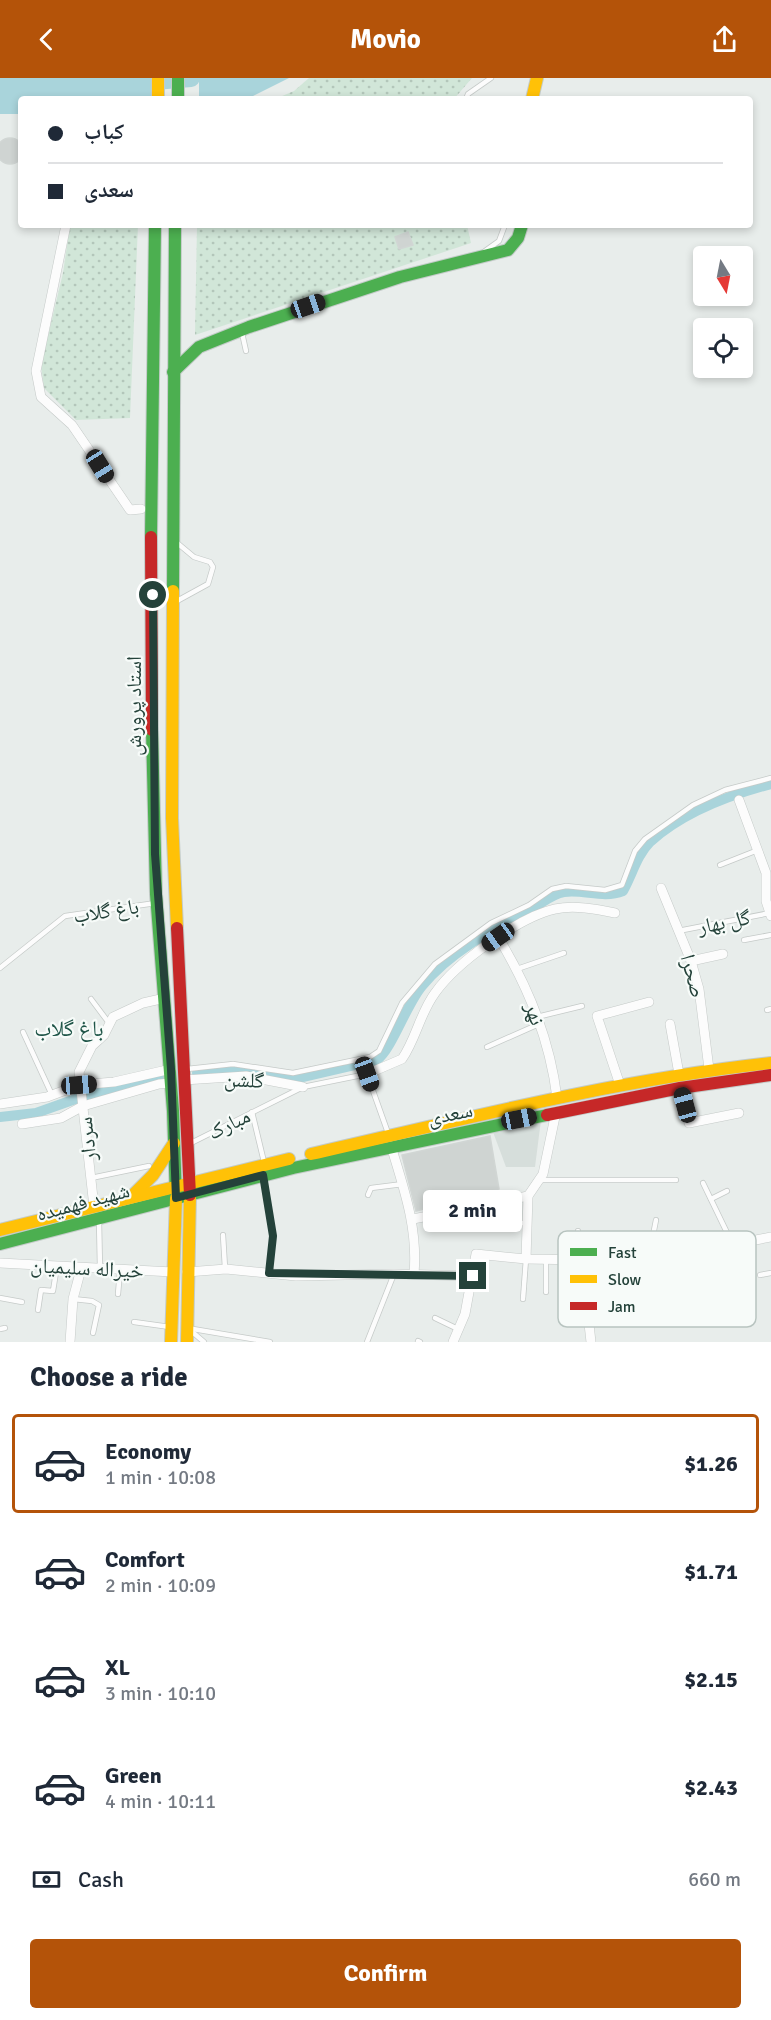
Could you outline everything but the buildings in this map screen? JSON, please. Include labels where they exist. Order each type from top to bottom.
[{"type":"main road","points":[[158,78],[158,96]]},
{"type":"main road","points":[[178,78],[178,96]]},
{"type":"main road","points":[[533,96],[537,78]]},
{"type":"main road","name":"استاد پرورش","points":[[155,228],[152,524],[155,854],[165,998],[187,1145],[189,1188],[187,1342]]},
{"type":"main road","name":"استاد پرورش","points":[[171,1342],[176,1192],[174,1143],[178,1076],[173,605],[175,228]]},
{"type":"main road","points":[[174,372],[199,347],[241,330],[400,277],[508,250],[518,237],[521,228]]},
{"type":"main road","points":[[154,248],[175,248]]},
{"type":"main road","points":[[155,854],[174,852]]},
{"type":"main road","name":"سعدی","points":[[176,1192],[557,1098],[709,1069],[771,1063]]},
{"type":"main road","name":"سعدی","points":[[390,1141],[680,1088],[771,1075]]},
{"type":"main road","points":[[556,1112],[557,1098]]},
{"type":"main road","points":[[129,1198],[153,1175],[174,1143]]},
{"type":"main road","name":"شهید فهمیده","points":[[0,1244],[97,1212],[129,1198],[176,1192]]},
{"type":"main road","name":"شهید فهمیده","points":[[0,1230],[97,1212],[176,1192]]},
{"type":"street","points":[[65,228],[36,371],[41,398],[72,425],[130,510],[141,509]]},
{"type":"street","points":[[141,509],[152,493]]},
{"type":"street","points":[[141,509],[152,524]]},
{"type":"street","points":[[739,800],[766,873],[766,901],[771,914]]},
{"type":"street","name":"صحرا","points":[[662,888],[691,960],[699,989],[709,1069]]},
{"type":"street","points":[[367,1074],[402,1059],[434,994],[451,973],[498,937],[555,909],[594,908],[615,914]]},
{"type":"street","name":"نهر","points":[[498,937],[517,969],[538,1020],[554,1075],[557,1098]]},
{"type":"street","points":[[691,960],[723,954]]},
{"type":"street","points":[[79,1085],[79,1072],[84,1059],[92,1046],[104,1035],[109,1023],[119,1014],[143,1003],[165,998]]},
{"type":"street","points":[[620,1085],[597,1016],[649,1002]]},
{"type":"street","points":[[670,1024],[679,1074]]},
{"type":"street","points":[[0,1104],[52,1095],[79,1085],[178,1076]]},
{"type":"street","points":[[22,1124],[61,1118],[83,1106],[178,1076]]},
{"type":"street","name":"گلشن","points":[[178,1076],[246,1076],[303,1087]]},
{"type":"street","name":"سردار","points":[[79,1085],[97,1212]]},
{"type":"street","points":[[680,1088],[689,1123],[739,1113]]},
{"type":"street","points":[[526,1259],[528,1196],[543,1174],[556,1112]]},
{"type":"street","points":[[390,1141],[413,1219],[417,1248],[414,1274]]},
{"type":"street","points":[[413,1219],[528,1196]]},
{"type":"street","points":[[756,1240],[771,1237]]},
{"type":"street","points":[[453,1342],[460,1330],[476,1254],[558,1260]]},
{"type":"street","name":"خیراله سلیمیان","points":[[0,1263],[173,1272]]},
{"type":"street","points":[[70,1342],[73,1299],[81,1269]]},
{"type":"street","points":[[187,1272],[226,1269],[296,1276],[394,1274],[473,1276]]},
{"type":"street","points":[[589,1327],[591,1342]]},
{"type":"lane","points":[[467,96],[491,78]]},
{"type":"lane","points":[[473,260],[499,241],[504,228]]},
{"type":"lane","points":[[241,330],[246,351]]},
{"type":"lane","points":[[173,538],[185,551],[210,562],[213,567],[208,584],[182,597],[173,605]]},
{"type":"lane","points":[[178,1076],[233,1064],[293,1073],[370,1057],[379,1051],[402,1003],[429,971],[491,923],[529,905],[552,889],[566,886],[605,891],[622,885],[635,851],[645,839],[693,805],[725,790],[771,778]]},
{"type":"lane","points":[[720,865],[758,850]]},
{"type":"lane","name":"باغ گلاب","points":[[0,968],[65,916],[158,903]]},
{"type":"lane","name":"گل بهار","points":[[678,931],[771,914]]},
{"type":"lane","points":[[744,940],[771,935]]},
{"type":"lane","points":[[517,969],[564,954]]},
{"type":"lane","points":[[91,999],[109,1023]]},
{"type":"lane","points":[[487,1047],[538,1020],[582,1006]]},
{"type":"lane","points":[[22,1032],[52,1095]]},
{"type":"lane","points":[[367,1074],[390,1141]]},
{"type":"lane","name":"مبارک","points":[[187,1145],[303,1087],[367,1074]]},
{"type":"lane","points":[[252,1112],[264,1170],[273,1236],[269,1273]]},
{"type":"lane","points":[[91,1179],[148,1166]]},
{"type":"lane","points":[[539,1180],[676,1180]]},
{"type":"lane","points":[[703,1183],[726,1231]]},
{"type":"lane","points":[[368,1195],[370,1188],[403,1184]]},
{"type":"lane","points":[[711,1199],[727,1191]]},
{"type":"lane","points":[[97,1212],[100,1270]]},
{"type":"lane","points":[[654,1231],[656,1220]]},
{"type":"lane","points":[[514,1223],[527,1223]]},
{"type":"lane","points":[[223,1235],[226,1269]]},
{"type":"lane","points":[[522,1299],[526,1259]]},
{"type":"lane","points":[[546,1259],[546,1292]]},
{"type":"lane","points":[[38,1310],[41,1290],[53,1291],[57,1266]]},
{"type":"lane","points":[[118,1294],[120,1270]]},
{"type":"lane","points":[[760,1275],[771,1273]]},
{"type":"lane","points":[[367,1342],[394,1274]]},
{"type":"lane","points":[[0,1299],[22,1302]]},
{"type":"lane","points":[[73,1299],[92,1301],[99,1305],[93,1333]]},
{"type":"lane","points":[[435,1318],[460,1330]]},
{"type":"lane","points":[[134,1322],[171,1327]]},
{"type":"lane","points":[[188,1328],[204,1342]]},
{"type":"lane","points":[[188,1328],[270,1342]]},
{"type":"shaded area","points":[[541,1120],[535,1167],[506,1167],[493,1132]]},
{"type":"green space","points":[[309,78],[472,78],[457,96],[282,96],[294,91]]},
{"type":"green space","points":[[70,228],[138,228],[130,418],[76,420],[44,388],[41,365],[63,273]]},
{"type":"green space","points":[[197,228],[468,228],[471,243],[195,335]]},
{"type":"water","points":[[0,78],[153,78],[152,96],[18,96],[18,114],[0,114]]},
{"type":"water","points":[[199,78],[289,78],[253,96],[199,96]]},
{"type":"waterway","points":[[142,82],[191,78]]},
{"type":"waterway","points":[[197,1073],[234,1069],[295,1079],[377,1060],[388,1046],[422,986],[459,952],[487,933],[560,893],[571,891],[608,894],[623,891],[642,853],[650,842],[663,831],[707,806],[739,793],[771,784]]},
{"type":"waterway","points":[[0,1117],[36,1113],[84,1096],[167,1076]]},
{"type":"traffic: fast","points":[[178,78],[178,96]]},
{"type":"traffic: fast","points":[[151,537],[155,228]]},
{"type":"traffic: fast","points":[[173,591],[175,228]]},
{"type":"traffic: fast","points":[[173,372],[199,347],[249,327],[400,277],[508,250],[518,238],[521,228]]},
{"type":"traffic: fast","points":[[152,730],[156,894],[173,1111],[176,1198]]},
{"type":"traffic: fast","points":[[0,1244],[293,1168],[547,1115]]},
{"type":"traffic: slow","points":[[158,78],[158,96]]},
{"type":"traffic: slow","points":[[533,96],[537,78]]},
{"type":"traffic: slow","points":[[173,591],[172,818],[177,928]]},
{"type":"traffic: slow","points":[[311,1154],[597,1090],[655,1079],[771,1063]]},
{"type":"traffic: slow","points":[[133,1195],[153,1175],[174,1143]]},
{"type":"traffic: slow","points":[[0,1230],[289,1159]]},
{"type":"traffic: slow","points":[[187,1342],[190,1195]]},
{"type":"traffic: slow","points":[[171,1342],[176,1198]]},
{"type":"traffic: jam","points":[[151,537],[152,730]]},
{"type":"traffic: jam","points":[[177,928],[190,1195]]},
{"type":"traffic: jam","points":[[547,1115],[680,1088],[771,1075]]},
{"type":"district","name":"باغ گلاب","points":[[69,1028]]},
{"type":"route","points":[[153,595],[155,854],[171,1069],[176,1198],[263,1175],[273,1236],[269,1273],[296,1276],[394,1274],[473,1276]]}]
